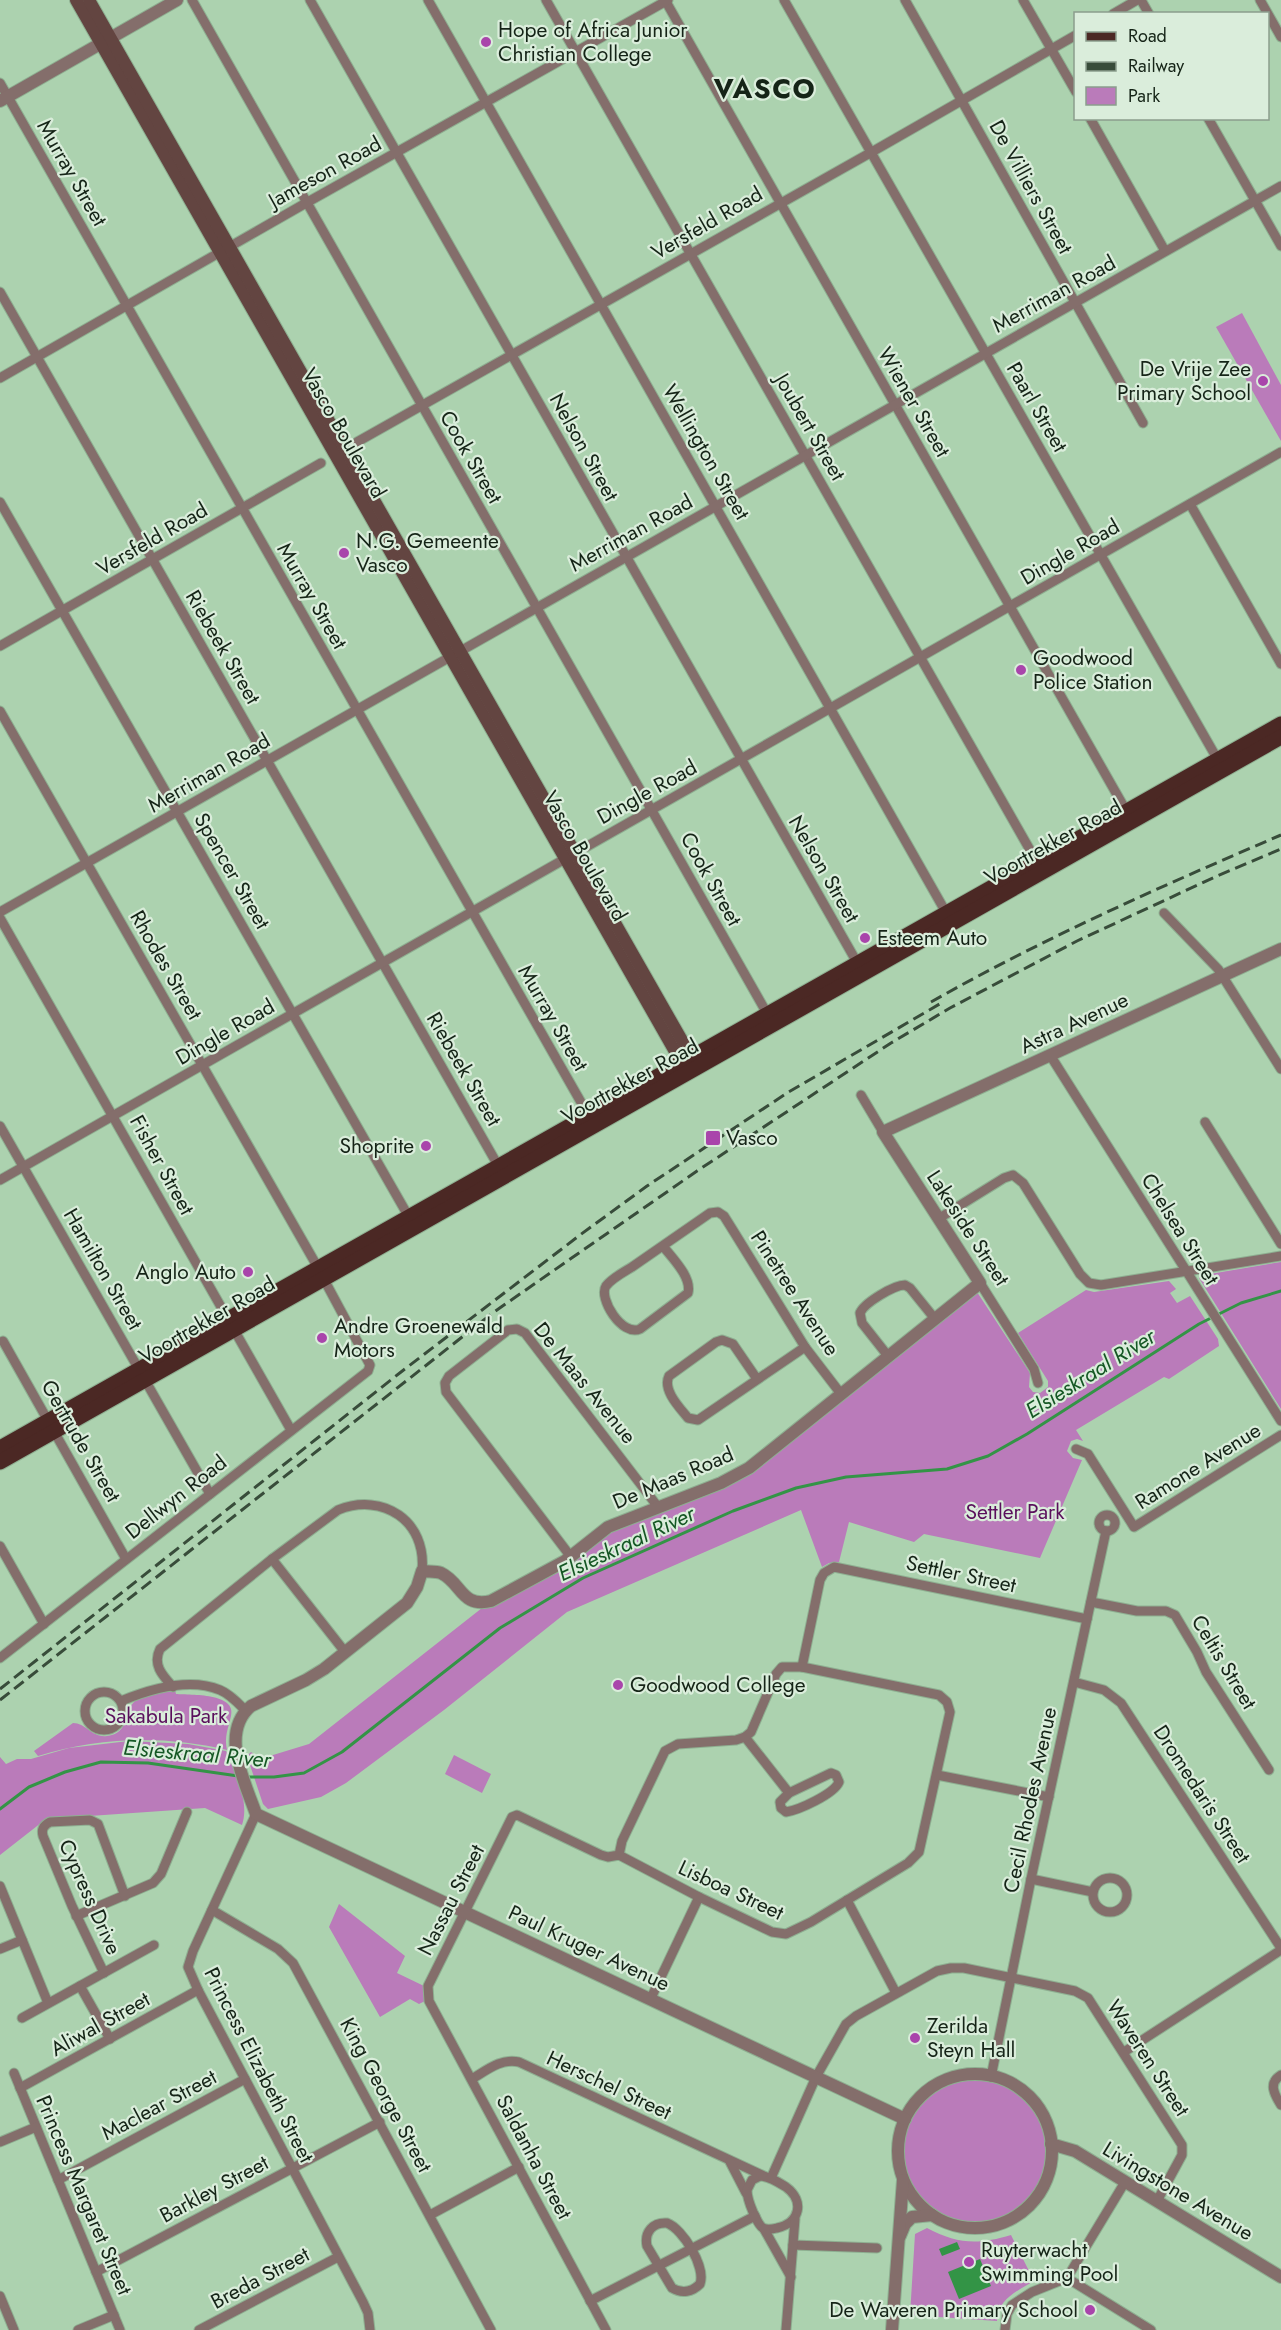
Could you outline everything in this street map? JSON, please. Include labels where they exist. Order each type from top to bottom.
[{"type":"main road","name":"Vasco Boulevard","points":[[76,0],[105,41],[689,1065]]},
{"type":"main road","name":"Vasco Boulevard","points":[[89,0],[105,41]]},
{"type":"main road","name":"Voortrekker Road","points":[[0,1448],[52,1425],[860,969],[1220,764],[1281,724]]},
{"type":"main road","name":"Voortrekker Road","points":[[1220,764],[1281,737]]},
{"type":"main road","name":"Voortrekker Road","points":[[0,1462],[52,1425]]},
{"type":"street","points":[[4,99],[177,0]]},
{"type":"street","name":"Cook Street","points":[[192,0],[770,1019]]},
{"type":"street","name":"Nelson Street","points":[[310,0],[860,969]]},
{"type":"street","name":"Wellington Street","points":[[428,0],[949,918]]},
{"type":"street","name":"Joubert Street","points":[[546,0],[1040,867]]},
{"type":"street","name":"Jameson Road","points":[[0,378],[666,0]]},
{"type":"street","name":"Wiener Street","points":[[666,0],[1130,816]]},
{"type":"street","name":"Paarl Street","points":[[784,0],[1220,764]]},
{"type":"street","name":"De Villiers Street","points":[[905,0],[1143,423]]},
{"type":"street","points":[[1023,0],[1074,89]]},
{"type":"street","points":[[1117,12],[1139,0]]},
{"type":"street","points":[[1269,16],[1281,37]]},
{"type":"street","name":"Versfeld Road","points":[[357,442],[1074,36]]},
{"type":"street","name":"Murray Street","points":[[0,83],[4,99],[126,306],[592,1120]]},
{"type":"street","points":[[1091,120],[1165,251]]},
{"type":"street","points":[[1209,120],[1281,246]]},
{"type":"street","name":"Merriman Road","points":[[0,912],[1281,186]]},
{"type":"street","name":"Riebeek Street","points":[[0,292],[501,1171]]},
{"type":"street","name":"Dingle Road","points":[[0,1180],[1281,452]]},
{"type":"street","name":"Versfeld Road","points":[[0,646],[321,463]]},
{"type":"street","name":"Spencer Street","points":[[0,502],[411,1222]]},
{"type":"street","points":[[1190,504],[1281,664]]},
{"type":"street","name":"Rhodes Street","points":[[0,711],[321,1273],[370,1363]]},
{"type":"street","points":[[1164,913],[1223,976],[1281,1069]]},
{"type":"street","name":"Fisher Street","points":[[0,918],[291,1430]]},
{"type":"street","name":"Astra Avenue","points":[[883,1132],[1281,950]]},
{"type":"street","name":"Chelsea Street","points":[[1050,1055],[1281,1421]]},
{"type":"street","name":"Lakeside Street","points":[[861,1095],[1034,1369],[1038,1383]]},
{"type":"street","points":[[1205,1122],[1281,1244]]},
{"type":"street","name":"Hamilton Street","points":[[0,1126],[210,1494]]},
{"type":"street","points":[[938,1219],[1004,1178],[1013,1175],[1023,1183],[1080,1274],[1089,1283],[1101,1285],[1281,1256]]},
{"type":"street","name":"Pinetree Avenue","points":[[663,1246],[710,1214],[718,1212],[724,1216],[805,1347],[841,1394]]},
{"type":"street","points":[[663,1246],[686,1277],[688,1293],[640,1329],[627,1330],[606,1303],[604,1295],[606,1288],[663,1246]]},
{"type":"street","name":"De Maas Road","points":[[422,1571],[440,1573],[470,1600],[486,1602],[495,1600],[571,1557],[608,1527],[721,1483],[743,1472],[980,1283]]},
{"type":"street","points":[[888,1356],[862,1323],[860,1313],[865,1306],[895,1287],[905,1285],[935,1319]]},
{"type":"street","name":"De Maas Avenue","points":[[571,1557],[446,1392],[445,1383],[449,1376],[508,1330],[517,1329],[525,1333],[658,1507]]},
{"type":"street","points":[[757,1379],[733,1344],[723,1340],[716,1342],[669,1376],[667,1383],[669,1391],[684,1413],[695,1421],[707,1416],[805,1347]]},
{"type":"street","name":"Gertrude Street","points":[[3,1341],[126,1559]]},
{"type":"street","name":"Dellwyn Road","points":[[0,1659],[368,1371],[370,1363]]},
{"type":"street","name":"Ramone Avenue","points":[[1076,1449],[1088,1454],[1134,1527],[1281,1435]]},
{"type":"street","points":[[173,1687],[163,1676],[158,1665],[157,1658],[160,1649],[272,1559],[338,1510],[361,1503],[387,1508],[406,1520],[416,1535],[422,1557],[422,1571],[410,1599],[313,1677],[264,1698],[246,1711],[235,1732],[237,1754],[256,1814]]},
{"type":"street","name":"Cecil Rhodes Avenue","points":[[991,2077],[1106,1531]]},
{"type":"street","points":[[0,1546],[44,1624]]},
{"type":"street","points":[[272,1559],[345,1652]]},
{"type":"street","name":"Settler Street","points":[[802,1667],[820,1580],[828,1570],[834,1567],[1087,1619]]},
{"type":"street","name":"Celtis Street","points":[[1091,1602],[1137,1611],[1166,1611],[1175,1616],[1197,1652],[1206,1672],[1269,1770]]},
{"type":"street","points":[[619,1855],[622,1842],[660,1758],[667,1749],[678,1744],[736,1740],[745,1737],[751,1731],[778,1671],[785,1666],[802,1667]]},
{"type":"street","name":"Lisboa Street","points":[[513,1817],[517,1815],[601,1855],[608,1857],[619,1855],[772,1932],[786,1934],[811,1922],[908,1863],[919,1852],[950,1712],[944,1698],[939,1695],[802,1667]]},
{"type":"street","name":"Dromedaris Street","points":[[1074,1682],[1112,1693],[1121,1703],[1281,1949]]},
{"type":"street","points":[[121,1701],[144,1692],[173,1687],[200,1686],[220,1690],[234,1698],[246,1711]]},
{"type":"street","points":[[108,1692],[121,1701],[123,1716],[114,1728],[100,1730],[88,1722],[85,1708],[91,1697],[97,1693],[108,1692]]},
{"type":"street","points":[[745,1737],[789,1793]]},
{"type":"street","points":[[834,1773],[838,1779],[838,1785],[832,1791],[789,1812],[780,1805],[783,1797],[789,1793],[827,1774],[834,1773]]},
{"type":"street","points":[[937,1775],[1049,1797]]},
{"type":"street","points":[[76,1916],[147,1887],[157,1879],[187,1812]]},
{"type":"street","name":"Princess Elizabeth Street","points":[[256,1814],[189,1959],[188,1967],[368,2313],[370,2330]]},
{"type":"street","name":"Paul Kruger Avenue","points":[[256,1814],[905,2119]]},
{"type":"street","name":"Nassau Street","points":[[429,2001],[428,1986],[513,1817]]},
{"type":"street","name":"Cypress Drive","points":[[104,1972],[76,1916],[43,1836],[43,1828],[50,1822],[90,1820],[98,1824],[125,1896]]},
{"type":"street","points":[[1031,1879],[1093,1892]]},
{"type":"street","points":[[0,1886],[48,2003]]},
{"type":"street","points":[[651,1998],[699,1897]]},
{"type":"street","points":[[846,1900],[896,1993]]},
{"type":"street","name":"King George Street","points":[[212,1910],[278,1949],[289,1958],[303,1978],[491,2330]]},
{"type":"street","points":[[0,1949],[22,1940]]},
{"type":"street","points":[[22,2018],[154,1945]]},
{"type":"street","points":[[1124,2052],[1281,1949]]},
{"type":"street","name":"Waveren Street","points":[[768,2177],[816,2077],[846,2024],[856,2016],[937,1971],[951,1968],[1012,1978],[1083,1994],[1124,2052],[1182,2145],[1182,2155],[1157,2201]]},
{"type":"street","points":[[80,1986],[110,2038]]},
{"type":"street","name":"Aliwal Street","points":[[20,2088],[198,1990]]},
{"type":"street","name":"Saldanha Street","points":[[429,2001],[606,2330]]},
{"type":"street","name":"Herschel Street","points":[[472,2079],[499,2063],[519,2062],[730,2162],[768,2177]]},
{"type":"street","name":"Princess Margaret Street","points":[[14,2073],[120,2330]]},
{"type":"street","points":[[1281,2074],[1276,2078],[1273,2086],[1275,2095],[1281,2104]]},
{"type":"street","points":[[892,2330],[903,2180],[898,2149],[905,2119],[920,2098],[941,2083],[965,2075],[991,2077],[1013,2085],[1033,2101],[1043,2117],[1051,2144],[1050,2165],[1044,2184],[1033,2201],[1018,2215],[1000,2224],[980,2228],[950,2224],[932,2215],[910,2193],[903,2180]]},
{"type":"street","name":"Maclear Street","points":[[58,2180],[245,2079]]},
{"type":"street","name":"Barkley Street","points":[[96,2272],[380,2122]]},
{"type":"street","points":[[0,2142],[36,2127]]},
{"type":"street","name":"Livingstone Avenue","points":[[1051,2144],[1075,2151],[1281,2277]]},
{"type":"street","points":[[730,2162],[755,2216],[790,2277]]},
{"type":"street","points":[[430,2215],[519,2167]]},
{"type":"street","points":[[746,2193],[752,2180],[768,2177],[785,2187],[794,2197],[797,2207],[786,2330]]},
{"type":"street","points":[[1005,2330],[1007,2314],[1012,2305],[1032,2292],[1067,2278],[1125,2182]]},
{"type":"street","points":[[898,2240],[905,2224],[912,2217],[932,2215]]},
{"type":"street","points":[[590,2301],[755,2216]]},
{"type":"street","points":[[764,2229],[784,2226],[795,2219]]},
{"type":"street","points":[[667,2223],[676,2227],[690,2249],[700,2264],[703,2276],[700,2284],[694,2289],[686,2292],[677,2291],[669,2284],[646,2242],[649,2231],[658,2224],[667,2223]]},
{"type":"street","points":[[793,2245],[877,2248]]},
{"type":"street","name":"Breda Street","points":[[199,2330],[338,2257]]},
{"type":"street","points":[[1067,2278],[1151,2330]]},
{"type":"street","points":[[0,2296],[14,2330]]},
{"type":"street","points":[[78,2330],[114,2315]]},
{"type":"green space","points":[[1242,313],[1281,385],[1281,441],[1216,327]]},
{"type":"green space","points":[[1281,1262],[1281,1409],[1199,1278],[1204,1275]]},
{"type":"green space","name":"Settler Park","points":[[1169,1281],[1176,1289],[1170,1293],[1177,1303],[1190,1296],[1218,1339],[1219,1346],[1169,1379],[1164,1377],[1076,1430],[1083,1441],[1077,1439],[1071,1441],[1067,1451],[1073,1458],[1082,1460],[1040,1558],[924,1534],[914,1542],[849,1522],[839,1562],[829,1563],[822,1567],[801,1510],[567,1612],[444,1710],[346,1783],[321,1797],[268,1809],[263,1804],[247,1756],[251,1752],[259,1757],[309,1744],[482,1608],[499,1604],[567,1566],[612,1530],[726,1485],[977,1292],[1030,1373],[1029,1387],[1033,1392],[1040,1393],[1048,1387],[1048,1381],[1018,1333],[1086,1290],[1094,1292]]},
{"type":"green space","name":"Sakabula Park","points":[[175,1690],[176,1694],[202,1695],[227,1703],[231,1708],[231,1716],[226,1737],[227,1750],[179,1742],[132,1740],[85,1745],[38,1756],[34,1751],[73,1723],[82,1725],[97,1735],[114,1734],[123,1727],[131,1706],[138,1699],[153,1693]]},
{"type":"green space","points":[[129,1741],[188,1744],[226,1751],[243,1797],[242,1825],[205,1808],[46,1819],[0,1855],[0,1757],[6,1764],[17,1759],[31,1759],[69,1748]]},
{"type":"green space","points":[[454,1755],[491,1774],[482,1793],[445,1774]]},
{"type":"green space","points":[[339,1904],[405,1956],[397,1973],[424,1986],[425,2001],[419,2004],[410,1999],[380,2017],[329,1927]]},
{"type":"green space","points":[[975,2080],[1002,2086],[1015,2092],[1026,2101],[1035,2112],[1041,2125],[1047,2152],[1041,2179],[1035,2192],[1026,2203],[1015,2212],[1002,2218],[975,2224],[948,2218],[935,2212],[924,2203],[915,2192],[909,2179],[903,2152],[909,2125],[915,2112],[924,2101],[935,2092],[948,2086]]},
{"type":"green space","name":"Ruyterwacht Swimming Pool","points":[[927,2228],[948,2237],[968,2241],[1011,2235],[1034,2281],[1005,2301],[998,2313],[997,2321],[910,2315],[915,2234]]},
{"type":"shaded area","points":[[957,2242],[960,2249],[942,2256],[939,2249]]},
{"type":"shaded area","points":[[980,2259],[991,2286],[959,2299],[948,2272]]},
{"type":"waterway","name":"Elsieskraal River","points":[[245,1777],[274,1777],[304,1773],[342,1752],[500,1628],[583,1578],[733,1511],[796,1488],[846,1477],[947,1469],[988,1456],[1027,1434],[1199,1324],[1241,1303],[1281,1291]]},
{"type":"waterway","name":"Elsieskraal River","points":[[0,1809],[29,1787],[65,1772],[101,1762],[148,1763],[238,1776]]},
{"type":"railway","points":[[931,1002],[1060,934],[1281,835]]},
{"type":"railway","points":[[0,1700],[494,1312],[697,1171],[891,1043],[950,1008],[1077,941],[1281,849]]},
{"type":"railway","points":[[0,1689],[401,1372],[647,1186],[787,1093],[943,1002]]},
{"type":"place","name":"Hope of Africa Junior Christian College","points":[[486,42]]},
{"type":"place","name":"De Vrije Zee Primary School","points":[[1263,381]]},
{"type":"place","name":"N.G. Gemeente Vasco","points":[[344,553]]},
{"type":"place","name":"Goodwood Police Station","points":[[1021,670]]},
{"type":"place","name":"Esteem Auto","points":[[865,938]]},
{"type":"place","name":"Vasco","points":[[713,1138]]},
{"type":"place","name":"Shoprite","points":[[426,1146]]},
{"type":"place","name":"Anglo Auto","points":[[248,1272]]},
{"type":"place","name":"Andre Groenewald Motors","points":[[322,1338]]},
{"type":"place","name":"Goodwood College","points":[[618,1685]]},
{"type":"place","name":"Zerilda Steyn Hall","points":[[915,2038]]},
{"type":"place","name":"Ruyterwacht Swimming Pool","points":[[969,2262]]},
{"type":"place","name":"De Waveren Primary School","points":[[1090,2310]]},
{"type":"district","name":"VASCO","points":[[765,89]]}]
